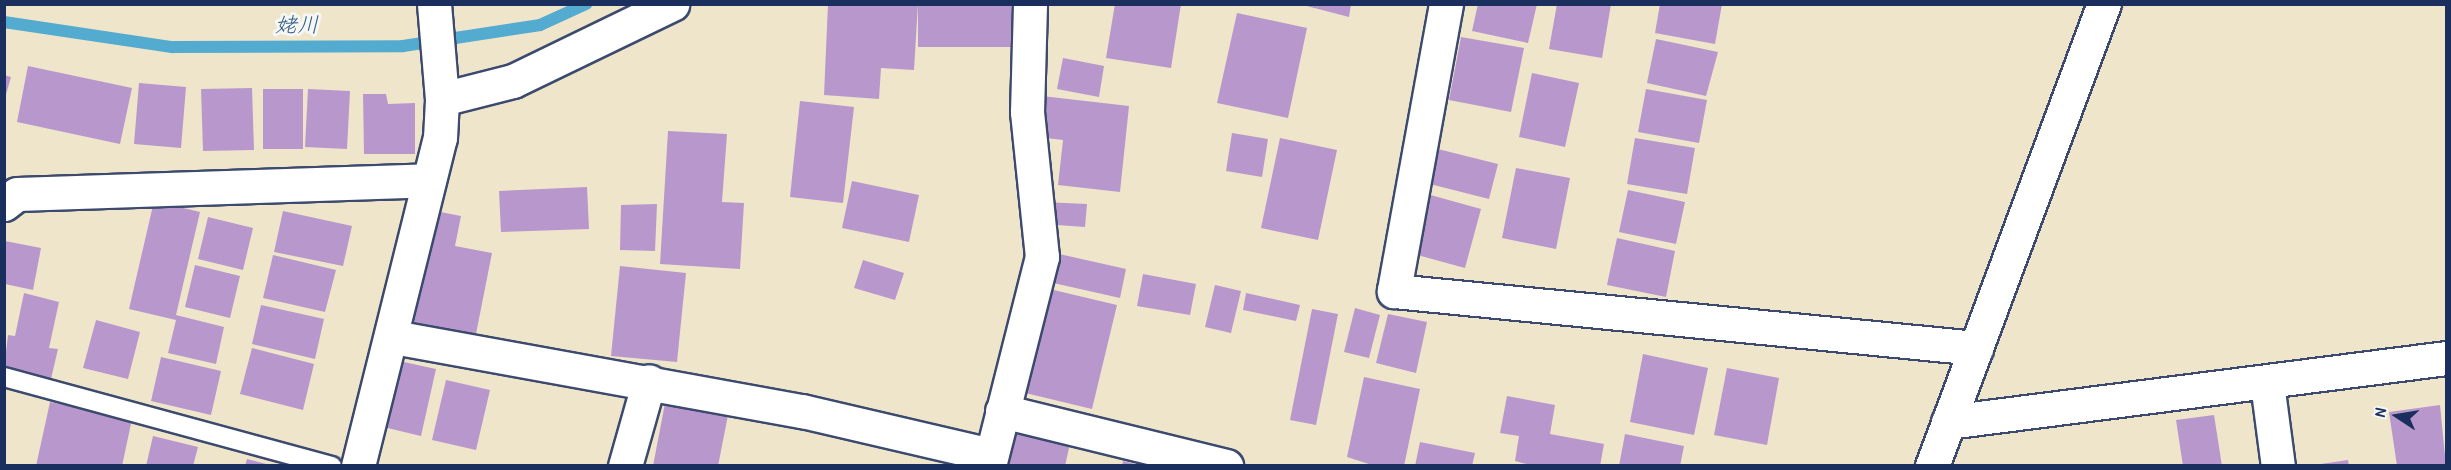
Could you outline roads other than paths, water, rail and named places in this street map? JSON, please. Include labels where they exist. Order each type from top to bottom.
[{"type":"street","points":[[441,91],[513,81],[672,4]]},
{"type":"street","points":[[393,337],[649,381],[802,411],[990,460],[1042,257],[1027,112],[1030,4]]},
{"type":"street","points":[[1446,4],[1394,291],[1976,348]]},
{"type":"street","points":[[1932,465],[2104,4]]},
{"type":"street","points":[[358,465],[393,337],[440,138],[441,91],[435,16]]},
{"type":"street","points":[[4,204],[17,194],[429,180]]},
{"type":"street","points":[[1948,422],[2267,383],[2446,358]]},
{"type":"street","points":[[625,465],[649,381]]},
{"type":"street","points":[[2267,383],[2278,465]]},
{"type":"street","points":[[1002,411],[1226,465]]},
{"type":"lane","points":[[4,377],[332,465]]},
{"type":"waterway","name":"姥川","points":[[4,22],[172,47],[403,46],[540,25],[586,4]]}]
